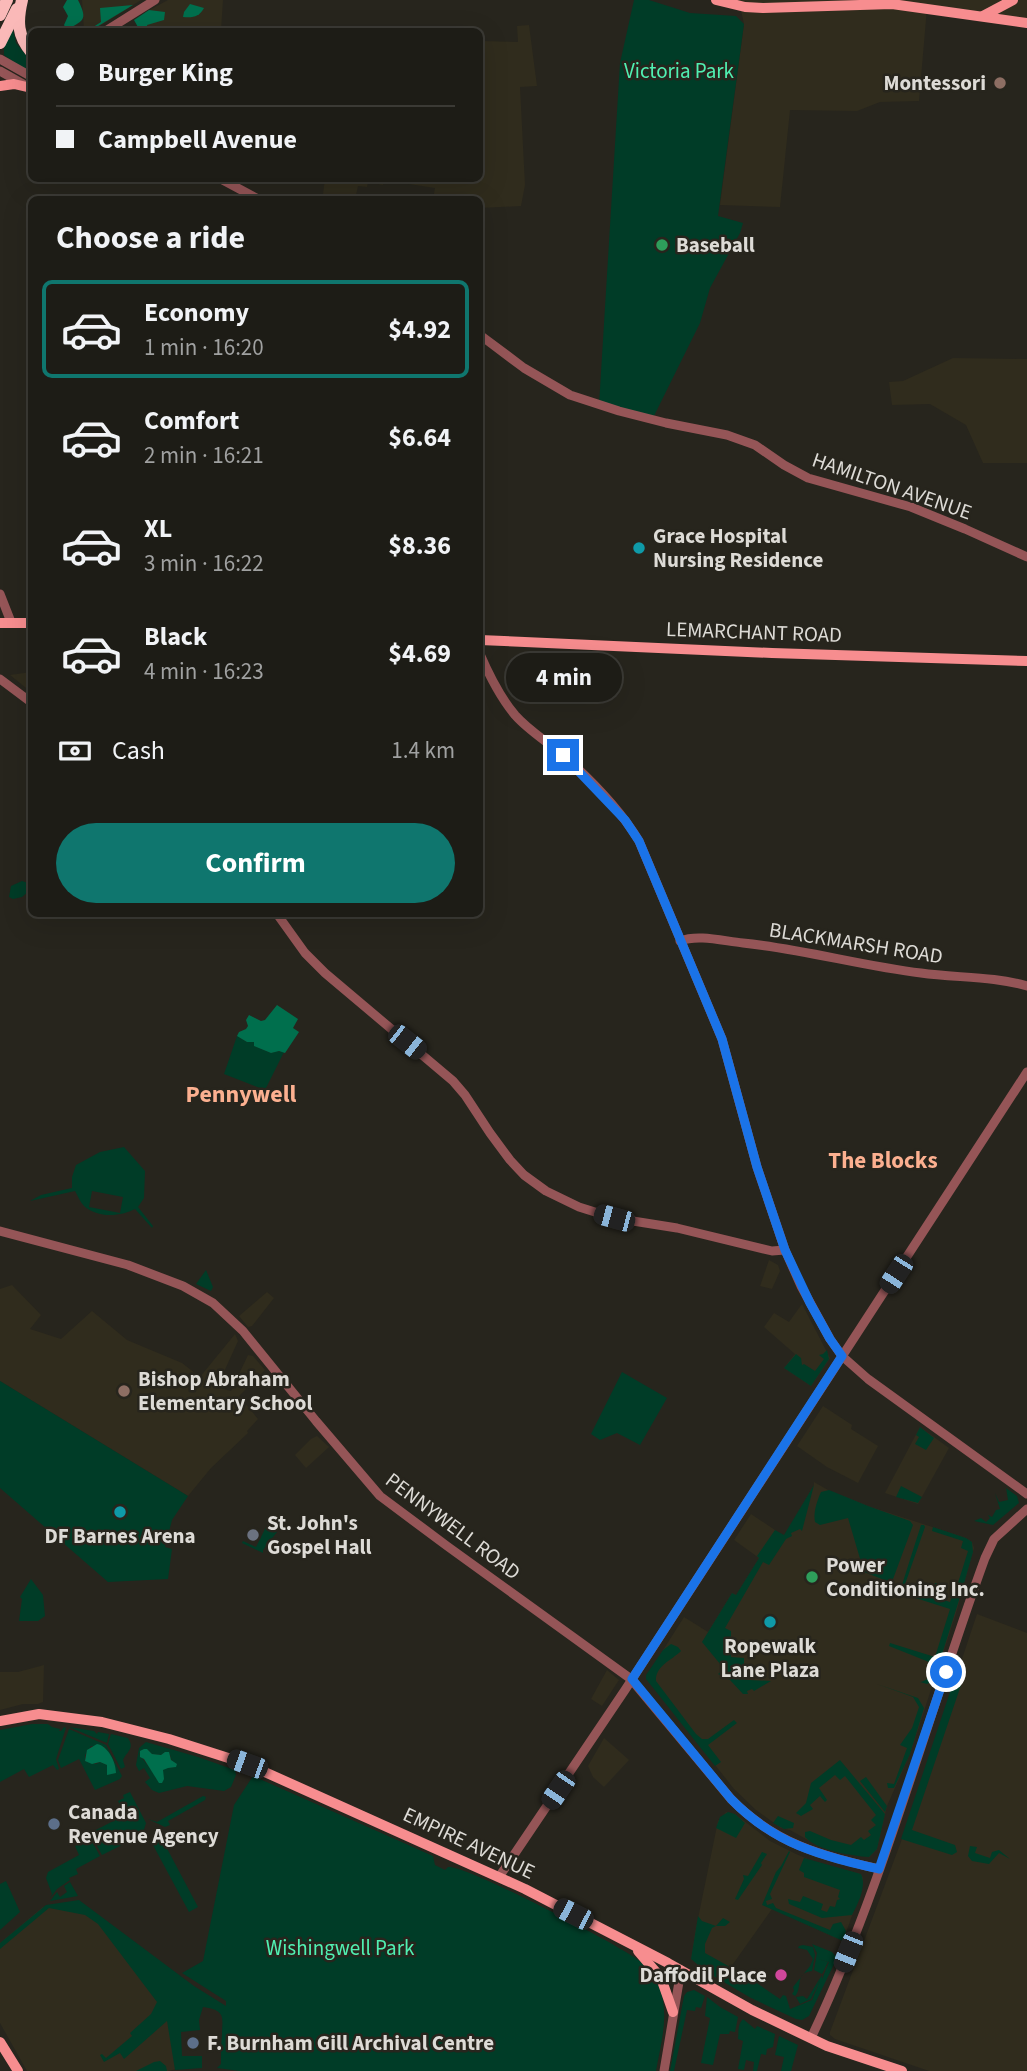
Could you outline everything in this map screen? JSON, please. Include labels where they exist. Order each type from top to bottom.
[{"type":"highway","points":[[0,12],[7,0]]},
{"type":"highway","points":[[0,43],[22,0]]},
{"type":"highway","points":[[22,0],[18,17],[20,34],[28,48]]},
{"type":"main road","points":[[716,0],[762,8],[892,4],[1027,23]]},
{"type":"main road","points":[[983,16],[1013,0]]},
{"type":"main road","points":[[0,86],[28,84]]},
{"type":"main road","points":[[6,623],[28,623]]},
{"type":"main road","name":"LEMARCHANT ROAD","points":[[483,640],[1027,661]]},
{"type":"main road","name":"EMPIRE AVENUE","points":[[0,1721],[27,1715],[50,1715],[139,1730],[257,1769],[499,1877],[681,1970],[752,2010],[811,2038],[843,2052],[902,2071]]},
{"type":"main road","points":[[635,1946],[661,1978],[673,2012]]},
{"type":"main road","points":[[0,2042],[18,2071]]},
{"type":"street","points":[[110,28],[155,0]]},
{"type":"street","points":[[0,60],[28,82]]},
{"type":"street","points":[[0,71],[28,83]]},
{"type":"street","points":[[226,182],[253,196]]},
{"type":"street","name":"HAMILTON AVENUE","points":[[483,337],[524,368],[570,395],[666,424],[727,435],[755,444],[808,478],[911,507],[1027,557]]},
{"type":"street","points":[[0,594],[6,623]]},
{"type":"street","points":[[483,660],[513,712],[569,761],[613,806],[639,841],[722,1039],[754,1156],[785,1250],[830,1339],[842,1356],[868,1379],[1027,1494]]},
{"type":"street","points":[[0,679],[28,700]]},
{"type":"street","points":[[279,917],[305,953],[325,973],[460,1087],[504,1152],[524,1175],[546,1191],[579,1207],[614,1218],[677,1228],[772,1251],[785,1250]]},
{"type":"street","name":"BLACKMARSH ROAD","points":[[680,941],[691,938],[754,944],[888,969],[1001,980],[1027,986]]},
{"type":"street","points":[[499,1877],[632,1679],[1027,1072]]},
{"type":"street","name":"PENNYWELL ROAD","points":[[0,1231],[128,1265],[205,1297],[243,1331],[380,1496],[632,1679],[731,1799],[754,1819],[811,1852],[879,1869]]},
{"type":"street","points":[[811,2038],[859,1926],[985,1558],[994,1539],[1027,1509]]},
{"type":"street","points":[[664,2071],[681,1970]]},
{"type":"shaded area","points":[[82,0],[141,0],[96,28],[84,28]]},
{"type":"shaded area","points":[[168,0],[223,0],[221,28],[147,28],[144,13]]},
{"type":"shaded area","points":[[716,0],[1027,0],[1027,23],[927,8],[919,101],[880,102],[857,111],[790,110],[780,207],[720,205],[744,24],[740,6]]},
{"type":"shaded area","points":[[529,25],[537,86],[520,87],[525,185],[521,206],[483,208],[483,196],[434,196],[435,188],[402,183],[483,182],[483,41],[518,42],[517,26]]},
{"type":"shaded area","points":[[324,182],[368,182],[367,187],[358,186],[356,196],[323,194]]},
{"type":"shaded area","points":[[953,358],[1027,359],[1027,463],[983,463],[966,425],[930,404],[892,405],[889,382],[903,381]]},
{"type":"shaded area","points":[[28,672],[28,690],[10,675]]},
{"type":"shaded area","points":[[769,1260],[778,1265],[780,1271],[772,1289],[760,1286]]},
{"type":"shaded area","name":"Bishop Abraham Elementary School","points":[[12,1285],[41,1315],[30,1329],[61,1339],[92,1311],[127,1340],[182,1363],[200,1377],[235,1334],[238,1341],[220,1381],[213,1386],[231,1391],[248,1355],[253,1356],[265,1370],[239,1396],[258,1419],[188,1496],[0,1381],[0,1289]]},
{"type":"shaded area","points":[[267,1292],[274,1298],[252,1326],[248,1327],[239,1316]]},
{"type":"shaded area","points":[[802,1304],[830,1358],[811,1386],[784,1368],[795,1354],[764,1327],[774,1313],[789,1322]]},
{"type":"shaded area","points":[[823,1406],[852,1425],[851,1429],[878,1446],[858,1483],[827,1467],[797,1446]]},
{"type":"shaded area","points":[[920,1427],[949,1448],[918,1504],[885,1493]]},
{"type":"shaded area","points":[[317,1436],[329,1447],[306,1468],[295,1455]]},
{"type":"shaded area","points":[[814,1482],[868,1506],[966,1538],[972,1542],[974,1548],[910,1754],[887,1806],[877,1849],[869,1857],[815,1844],[781,1828],[756,1810],[734,1789],[646,1677],[684,1617],[708,1632],[732,1593],[736,1595],[759,1558],[734,1540],[751,1514],[784,1536]]},
{"type":"shaded area","points":[[977,1614],[1027,1633],[1027,2071],[929,2071],[830,2035],[902,1839]]},
{"type":"shaded area","points":[[44,1665],[43,1702],[0,1710],[0,1672],[18,1672]]},
{"type":"shaded area","points":[[607,1670],[619,1680],[602,1706],[591,1699]]},
{"type":"shaded area","points":[[604,1738],[629,1760],[604,1787],[593,1777],[588,1766]]},
{"type":"shaded area","points":[[726,1812],[735,1814],[770,1841],[796,1854],[861,1874],[863,1885],[843,1941],[772,1909],[721,1981],[698,1967],[691,1959],[695,1933],[718,1821]]},
{"type":"shaded area","points":[[43,1907],[87,1912],[193,1988],[176,2016],[177,2069],[27,2071],[0,2023],[0,1943]]},
{"type":"green space","points":[[67,0],[78,0],[83,13],[82,20],[66,28],[64,25],[68,16],[63,7]]},
{"type":"green space","name":"Victoria Park","points":[[634,0],[649,0],[690,13],[736,16],[744,24],[718,216],[743,223],[710,288],[700,323],[652,420],[599,405],[620,63]]},
{"type":"green space","points":[[190,4],[204,8],[195,16],[183,17],[184,12]]},
{"type":"green space","points":[[133,5],[92,28],[101,22],[100,8]]},
{"type":"green space","points":[[149,10],[165,12],[164,20],[147,25],[148,28],[138,28],[134,20]]},
{"type":"green space","points":[[13,30],[16,43],[28,57],[28,72],[4,55],[4,46]]},
{"type":"green space","points":[[22,881],[28,883],[28,892],[13,899],[9,897],[11,886]]},
{"type":"green space","points":[[277,1005],[298,1019],[293,1028],[299,1032],[285,1053],[271,1053],[254,1046],[254,1042],[247,1042],[237,1036],[248,1026],[246,1020],[249,1015],[261,1021],[265,1020]]},
{"type":"green space","points":[[237,1036],[247,1042],[254,1042],[255,1046],[271,1053],[284,1052],[265,1090],[224,1074]]},
{"type":"green space","points":[[124,1147],[145,1171],[144,1198],[138,1207],[152,1228],[135,1209],[123,1214],[95,1213],[83,1204],[75,1191],[30,1201],[41,1195],[72,1188],[76,1165],[100,1152]],"holes":[[[92,1191],[123,1197],[120,1213],[89,1207]]]},
{"type":"green space","points":[[206,1270],[213,1287],[211,1291],[196,1284]]},
{"type":"green space","points":[[827,1350],[829,1359],[811,1386],[784,1368],[796,1354],[801,1358],[802,1365],[815,1371],[824,1359],[819,1355]]},
{"type":"green space","points":[[622,1372],[667,1398],[640,1445],[617,1433],[600,1440],[591,1434]]},
{"type":"green space","points":[[0,1381],[188,1496],[172,1520],[165,1547],[172,1549],[168,1579],[108,1582],[0,1488]]},
{"type":"green space","points":[[920,1427],[934,1438],[926,1450],[915,1444]]},
{"type":"green space","points":[[814,1485],[802,1531],[800,1529],[791,1533],[792,1536],[786,1539],[769,1565],[763,1562],[725,1628],[731,1631],[731,1657],[744,1658],[744,1677],[730,1676],[702,1642],[732,1593],[736,1595],[775,1530],[784,1535]]},
{"type":"green space","points":[[901,1486],[922,1497],[918,1503],[896,1497]]},
{"type":"green space","points":[[1006,1488],[1017,1496],[1019,1503],[993,1525],[974,1521],[981,1518],[986,1522],[990,1518],[988,1515],[992,1517],[996,1510],[1000,1509],[995,1493],[999,1502],[1008,1500]]},
{"type":"green space","points":[[829,1490],[910,1521],[913,1525],[889,1590],[884,1590],[887,1581],[864,1572],[848,1518],[820,1525],[815,1522],[815,1511],[821,1492]]},
{"type":"green space","points":[[267,1525],[277,1532],[263,1553],[242,1543],[243,1541],[256,1547]]},
{"type":"green space","points":[[921,1525],[925,1527],[903,1590],[930,1598],[935,1583],[938,1583],[934,1597],[950,1602],[953,1594],[960,1597],[934,1680],[927,1684],[920,1682],[930,1675],[929,1662],[889,1646],[890,1643],[935,1657],[950,1609],[900,1591]]},
{"type":"green space","points":[[933,1527],[972,1542],[973,1552],[963,1587],[958,1583],[968,1551],[961,1548],[963,1541],[932,1531]]},
{"type":"green space","points":[[31,1579],[43,1595],[45,1616],[38,1621],[19,1621],[20,1597]]},
{"type":"green space","points":[[671,1644],[681,1651],[661,1667],[656,1681],[696,1734],[702,1739],[708,1739],[734,1720],[737,1723],[708,1745],[721,1762],[715,1766],[646,1679],[663,1650]]},
{"type":"green space","points":[[722,1671],[731,1679],[771,1681],[754,1691],[747,1691],[748,1694],[743,1694],[730,1680],[718,1674]]},
{"type":"green space","points":[[953,1683],[961,1685],[912,1830],[955,1845],[957,1852],[952,1855],[901,1839]]},
{"type":"green space","points":[[877,1684],[918,1698],[924,1708],[910,1754],[894,1788],[888,1788],[887,1783],[894,1784],[907,1748],[900,1745],[912,1728],[919,1707],[913,1697]]},
{"type":"green space","points":[[48,1724],[60,1729],[59,1731],[66,1728],[56,1759],[59,1769],[53,1765],[29,1777],[24,1769],[0,1782],[0,1730]]},
{"type":"green space","points":[[69,1727],[109,1734],[107,1743]]},
{"type":"green space","points":[[69,1729],[106,1745],[122,1776],[95,1790],[79,1759],[61,1768],[58,1760]],"holes":[[[91,1746],[105,1747],[115,1764],[108,1768],[100,1762],[96,1764],[85,1761],[85,1755]]]},
{"type":"green space","points":[[111,1734],[128,1738],[130,1742],[131,1747],[123,1760],[125,1767],[121,1769],[108,1744]]},
{"type":"green space","points":[[146,1742],[235,1770],[236,1775],[231,1787],[224,1791],[187,1786],[159,1793],[145,1782],[150,1778],[144,1768],[139,1771],[136,1765],[139,1748]],"holes":[[[147,1749],[152,1754],[161,1755],[165,1752],[177,1764],[175,1767],[165,1768],[156,1779],[139,1754]]]},
{"type":"green space","points":[[97,1744],[111,1755],[116,1773],[107,1775],[107,1765],[85,1761],[87,1750]]},
{"type":"green space","points":[[144,1749],[152,1754],[169,1752],[171,1760],[177,1764],[176,1767],[163,1770],[162,1783],[159,1783],[140,1757],[140,1751]]},
{"type":"green space","points":[[840,1760],[885,1814],[877,1849],[869,1857],[826,1849],[805,1837],[805,1832],[810,1831],[851,1845],[861,1837],[864,1840],[871,1835],[868,1831],[876,1825],[871,1820],[876,1815],[845,1776],[840,1780],[835,1775],[819,1788],[827,1800],[825,1802],[820,1796],[810,1805],[813,1809],[801,1816],[796,1813],[806,1803],[811,1783]]},
{"type":"green space","name":"Wishingwell Park","points":[[253,1776],[433,1856],[435,1865],[445,1870],[448,1867],[460,1870],[511,1891],[640,1961],[657,1983],[664,2008],[656,2071],[240,2071],[217,2068],[221,2064],[222,2016],[216,2010],[203,2007],[199,2020],[200,2030],[181,2032],[182,2056],[202,2056],[202,2068],[175,2070],[167,2021],[124,2059],[120,2053],[104,2062],[100,2055],[106,2058],[132,2036],[130,2033],[151,2014],[157,2002],[98,1924],[85,1915],[49,1908],[0,1949],[0,1943],[46,1905],[79,1900],[194,1986],[226,2006],[226,2001],[182,1973],[203,1961],[234,1805]]},
{"type":"green space","points":[[866,1777],[887,1806],[885,1812],[860,1781]]},
{"type":"green space","points":[[130,1792],[146,1823],[141,1840],[134,1843],[132,1840],[102,1855],[90,1833],[125,1815],[118,1801]]},
{"type":"green space","points":[[203,1796],[206,1797],[205,1800],[168,1821],[170,1825],[165,1827],[148,1819],[157,1822]]},
{"type":"green space","points":[[728,1812],[735,1814],[745,1823],[736,1838],[716,1828],[720,1817]]},
{"type":"green space","points":[[778,1816],[794,1823],[793,1828],[784,1829],[773,1823]]},
{"type":"green space","points":[[90,1838],[100,1856],[76,1869],[78,1874],[69,1878],[70,1880],[50,1898],[52,1894],[46,1878],[48,1872],[79,1855],[75,1846]]},
{"type":"green space","points":[[162,1839],[198,1907],[189,1912],[153,1845]]},
{"type":"green space","points":[[970,1846],[977,1847],[975,1853],[990,1858],[992,1852],[999,1850],[1010,1859],[999,1853],[989,1864],[972,1861],[968,1856]]},
{"type":"green space","points":[[789,1851],[770,1894],[772,1899],[766,1901],[767,1905],[773,1903],[776,1908],[830,1930],[833,1924],[841,1922],[846,1931],[843,1941],[762,1905],[776,1872]]},
{"type":"green space","points":[[762,1852],[767,1854],[762,1865],[738,1900],[735,1899],[744,1879],[743,1875],[748,1876]]},
{"type":"green space","points":[[804,1858],[861,1874],[862,1889],[852,1915],[822,1918],[789,1904],[788,1899],[800,1902],[803,1896],[823,1904],[821,1910],[827,1912],[830,1906],[835,1907],[840,1899],[840,1890],[804,1877],[804,1873],[799,1870]]},
{"type":"green space","points":[[6,1881],[20,1912],[0,1930],[0,1884]]},
{"type":"green space","points":[[70,1882],[78,1896],[50,1901],[57,1892],[60,1897],[67,1892],[64,1886]]},
{"type":"green space","points":[[698,1916],[702,1921],[716,1926],[712,1928],[705,1944],[705,1953],[780,1999],[783,1995],[786,1996],[790,2009],[812,2000],[820,1980],[811,1999],[800,2004],[796,1997],[803,1996],[807,1999],[822,1975],[822,1979],[829,1962],[818,1959],[828,1962],[822,1974],[814,1970],[817,1953],[812,1944],[832,1952],[837,1958],[809,2016],[802,2020],[796,2019],[751,1998],[698,1967],[691,1959]]},
{"type":"green space","points":[[723,1918],[730,1922],[725,1926],[716,1926]]},
{"type":"green space","points":[[803,1945],[813,1947],[815,1955],[812,1971],[803,1974],[813,1959],[807,1950],[798,1948]]},
{"type":"green space","points":[[802,1976],[795,1996],[792,1994],[793,1987]]},
{"type":"green space","points":[[694,1990],[705,1996],[701,2008],[696,2007],[695,2011],[687,2010],[674,2071],[670,2071],[684,1996]]},
{"type":"green space","points":[[707,1997],[738,2017],[735,2032],[720,2034],[713,2065],[701,2063],[710,2018],[705,2016]]},
{"type":"green space","points":[[743,2019],[755,2029],[757,2026],[775,2034],[773,2047],[767,2049],[766,2055],[761,2054],[757,2071],[753,2071],[754,2062],[746,2060],[744,2070],[738,2069],[743,2041],[738,2039],[739,2029]]},
{"type":"green space","points":[[779,2036],[798,2045],[791,2071],[781,2071],[784,2057],[775,2055]]},
{"type":"green space","points":[[160,2061],[167,2071],[136,2071],[154,2062]]},
{"type":"place","name":"Montessori","points":[[1000,83]]},
{"type":"place","name":"Baseball","points":[[662,245]]},
{"type":"place","name":"Grace Hospital Nursing Residence","points":[[639,548]]},
{"type":"place","name":"Bishop Abraham Elementary School","points":[[124,1391]]},
{"type":"place","name":"DF Barnes Arena","points":[[120,1512]]},
{"type":"place","name":"St. John's Gospel Hall","points":[[253,1535]]},
{"type":"place","name":"Power Conditioning Inc.","points":[[812,1577]]},
{"type":"place","name":"Ropewalk Lane Plaza","points":[[770,1622]]},
{"type":"place","name":"Canada Revenue Agency","points":[[54,1824]]},
{"type":"place","name":"Daffodil Place","points":[[781,1975]]},
{"type":"place","name":"F. Burnham Gill Archival Centre","points":[[193,2043]]},
{"type":"district","name":"Pennywell","points":[[241,1094]]},
{"type":"district","name":"The Blocks","points":[[883,1160]]},
{"type":"route","points":[[563,755],[603,795],[631,827],[639,841],[722,1039],[757,1167],[785,1250],[810,1303],[842,1356],[632,1679],[731,1799],[747,1813],[789,1842],[811,1852],[879,1869],[946,1672]]}]
